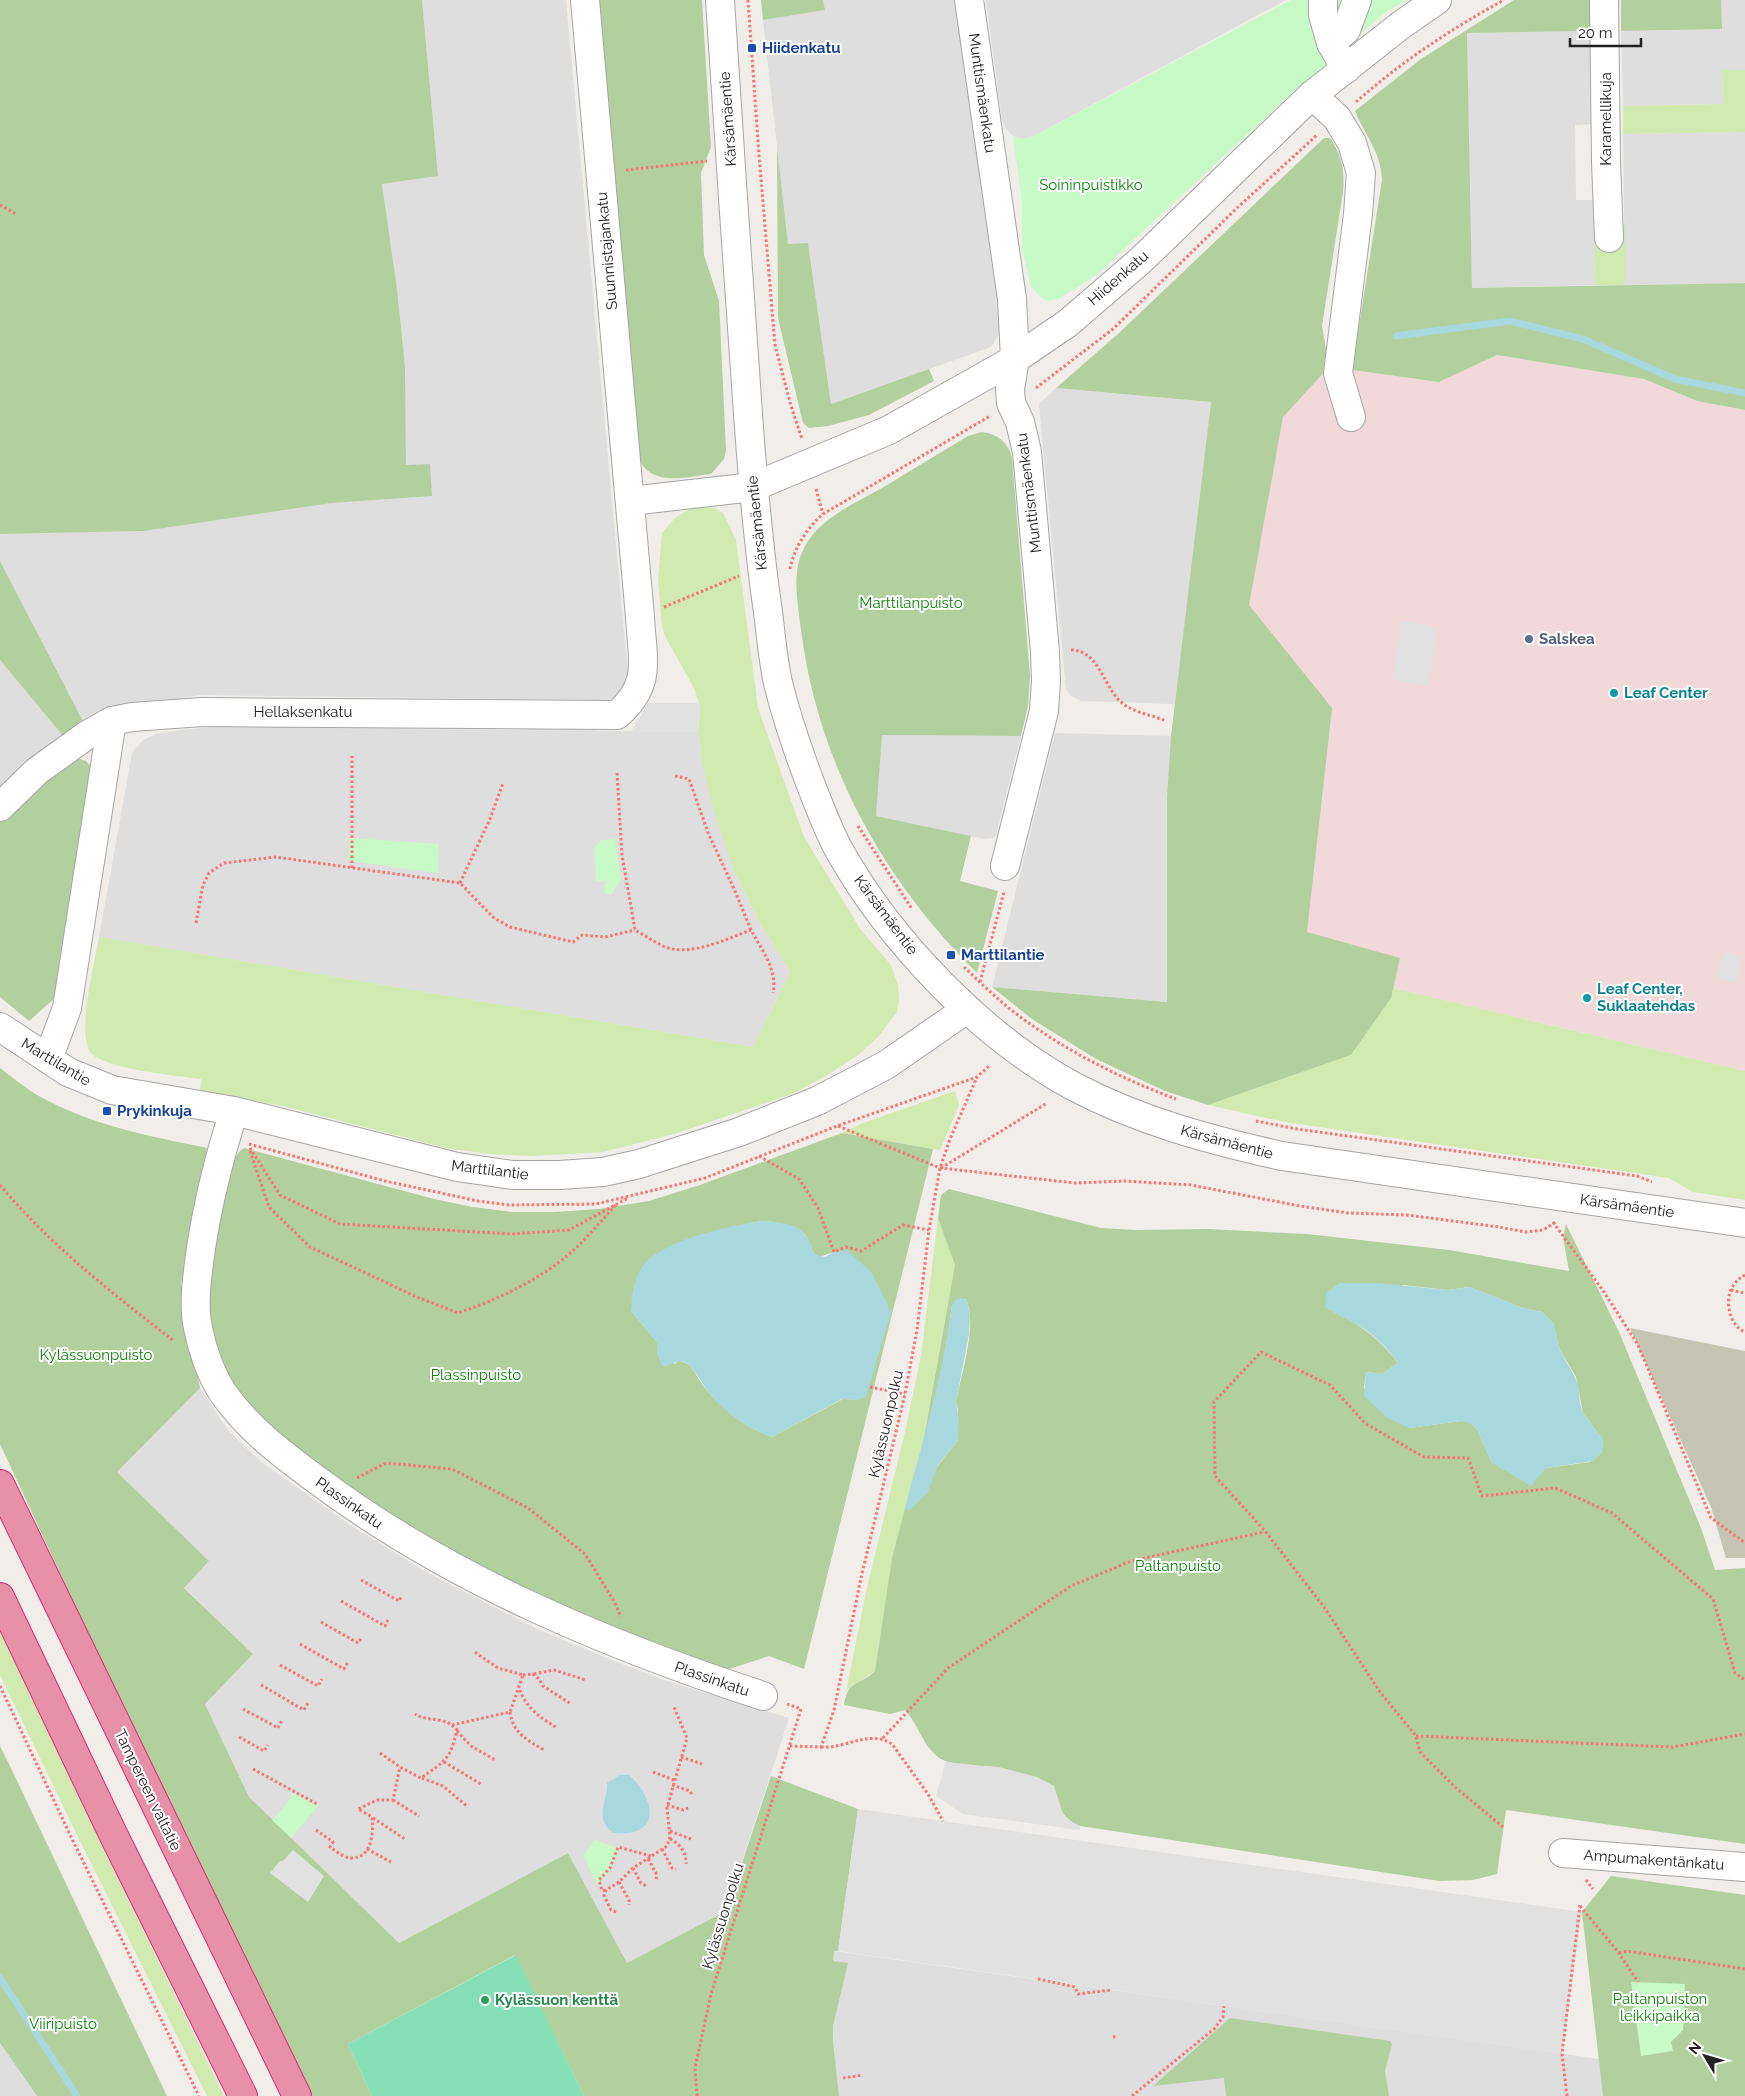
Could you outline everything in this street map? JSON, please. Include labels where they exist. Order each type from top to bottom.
[{"type":"highway","name":"Tampereen valtatie","points":[[0,1484],[298,2096]]},
{"type":"highway","points":[[0,1596],[113,1834],[243,2096]]},
{"type":"street","name":"Suunnistajankatu","points":[[585,0],[640,617],[643,673],[639,691],[632,702]]},
{"type":"street","name":"Kärsämäentie","points":[[720,0],[752,487],[777,678],[790,728],[820,808],[838,848],[862,889],[883,916],[934,976],[968,1008],[1028,1058],[1074,1086],[1115,1105],[1178,1130],[1282,1156],[1745,1223]]},
{"type":"street","name":"Munttismäenkatu","points":[[969,0],[1012,300],[1015,359],[1010,389],[1011,403],[1020,422],[1027,452],[1045,652],[1044,711],[1005,866]]},
{"type":"street","points":[[1323,0],[1323,15],[1331,43],[1346,69]]},
{"type":"street","points":[[1331,43],[1346,30],[1356,0]]},
{"type":"street","name":"Hiidenkatu","points":[[752,487],[889,430],[1015,359],[1068,323],[1140,261],[1312,95],[1401,25],[1437,0]]},
{"type":"street","name":"Karamellikuja","points":[[1604,0],[1609,238]]},
{"type":"street","points":[[1312,95],[1337,118],[1352,143],[1361,173],[1358,214],[1338,373],[1351,417]]},
{"type":"street","points":[[631,501],[752,487]]},
{"type":"street","name":"Hellaksenkatu","points":[[0,807],[37,771],[87,735],[112,721],[132,717],[195,712],[617,715],[632,702]]},
{"type":"street","points":[[48,1059],[67,1008],[112,721]]},
{"type":"street","name":"Marttilantie","points":[[0,1027],[68,1072],[112,1090],[234,1111],[457,1167],[513,1175],[560,1175],[602,1172],[639,1164],[739,1132],[817,1102],[886,1065],[968,1008]]},
{"type":"street","name":"Plassinkatu","points":[[234,1111],[209,1203],[198,1274],[198,1327],[209,1363],[221,1390],[252,1428],[279,1452],[332,1492],[375,1522],[440,1560],[564,1620],[633,1650],[679,1668],[763,1696]]},
{"type":"street","name":"Ampumakentänkatu","points":[[1563,1853],[1745,1866]]},
{"type":"path","points":[[748,0],[775,345],[791,406]]},
{"type":"path","points":[[1036,388],[1113,329],[1237,208],[1379,81],[1430,44],[1504,0]]},
{"type":"path","points":[[600,172],[708,161]]},
{"type":"path","points":[[0,205],[16,214]]},
{"type":"path","points":[[790,574],[793,559],[802,538],[813,523],[823,514],[994,414]]},
{"type":"path","points":[[640,617],[744,574]]},
{"type":"path","points":[[1045,652],[1074,650],[1085,653],[1099,668],[1117,698],[1128,707],[1166,721]]},
{"type":"path","points":[[352,756],[352,868]]},
{"type":"path","points":[[617,772],[622,856],[636,930]]},
{"type":"path","points":[[675,776],[689,779],[709,835],[751,930],[771,967],[775,985],[773,992]]},
{"type":"path","points":[[460,883],[490,819],[503,783]]},
{"type":"path","points":[[857,825],[914,911]]},
{"type":"path","points":[[196,923],[209,873],[224,863],[276,857],[460,883],[494,918],[510,927],[573,942],[582,935],[605,937],[636,930],[664,946],[676,949],[696,948],[751,930]]},
{"type":"path","points":[[980,982],[1004,890],[1005,866]]},
{"type":"path","points":[[963,966],[1018,1015],[1077,1055],[1131,1082],[1181,1101]]},
{"type":"path","name":"Kylässuonpolku","points":[[821,1748],[834,1710],[861,1578],[905,1394],[917,1330],[929,1230],[940,1168],[977,1076]]},
{"type":"path","points":[[940,1168],[1046,1103]]},
{"type":"path","points":[[1253,1121],[1297,1129],[1637,1176],[1654,1183]]},
{"type":"path","points":[[837,1126],[940,1168],[1075,1183],[1124,1181],[1191,1185],[1300,1206],[1348,1213],[1407,1215],[1525,1232],[1544,1230],[1559,1221]]},
{"type":"path","points":[[616,1204],[574,1250],[544,1272],[497,1300],[458,1313],[417,1297],[310,1247],[269,1207],[247,1144],[280,1195],[340,1224],[512,1234],[569,1230],[616,1204],[633,1196]]},
{"type":"path","points":[[758,1156],[799,1179],[818,1208],[834,1252],[846,1247],[861,1251],[903,1225],[929,1230]]},
{"type":"path","points":[[0,1185],[15,1203],[76,1262],[150,1323],[189,1352],[209,1363]]},
{"type":"path","points":[[1551,1218],[1604,1292],[1638,1345],[1711,1518],[1745,1543]]},
{"type":"path","points":[[1745,1275],[1738,1279],[1731,1290],[1731,1317],[1738,1329],[1745,1332]]},
{"type":"path","points":[[1731,1290],[1744,1293]]},
{"type":"path","points":[[1503,1827],[1456,1788],[1420,1752],[1416,1736],[1380,1692],[1324,1607],[1265,1532],[1216,1476],[1214,1402],[1261,1352],[1330,1385],[1366,1424],[1424,1457],[1468,1458],[1482,1496],[1555,1488],[1612,1513],[1713,1598],[1735,1673],[1745,1680]]},
{"type":"path","points":[[870,1387],[905,1394]]},
{"type":"path","points":[[332,1492],[386,1463],[452,1469],[528,1508],[585,1554],[614,1601],[633,1650]]},
{"type":"path","points":[[883,1738],[948,1668],[1071,1586],[1131,1561],[1265,1532]]},
{"type":"path","points":[[361,1580],[399,1601],[402,1596]]},
{"type":"path","points":[[341,1601],[385,1626],[388,1620]]},
{"type":"path","points":[[321,1622],[358,1644],[362,1637]]},
{"type":"path","points":[[300,1644],[344,1668],[348,1662]]},
{"type":"path","points":[[473,1651],[498,1668],[523,1675],[554,1670],[586,1680]]},
{"type":"path","points":[[280,1666],[318,1686],[322,1679]]},
{"type":"path","points":[[533,1674],[543,1686],[571,1704]]},
{"type":"path","points":[[523,1675],[510,1712],[513,1726],[518,1732],[544,1750]]},
{"type":"path","points":[[261,1685],[304,1710],[308,1703]]},
{"type":"path","points":[[0,1686],[73,1841],[199,2096]]},
{"type":"path","points":[[519,1690],[530,1708],[557,1728]]},
{"type":"path","points":[[616,1912],[611,1910],[604,1895],[606,1890],[619,1882],[633,1868],[667,1846],[670,1839],[667,1804],[687,1738],[674,1707]]},
{"type":"path","points":[[243,1709],[278,1728],[282,1720]]},
{"type":"path","name":"Kylässuonpolku","points":[[697,2096],[695,2068],[711,1994],[801,1709]]},
{"type":"path","points":[[452,1726],[510,1712]]},
{"type":"path","points":[[416,1714],[424,1720],[438,1719],[452,1726],[471,1746],[496,1760]]},
{"type":"path","points":[[422,1778],[444,1762],[451,1753],[457,1730]]},
{"type":"path","points":[[1416,1736],[1673,1747],[1745,1734]]},
{"type":"path","points":[[790,1746],[832,1748],[871,1736],[883,1738],[892,1744],[928,1794],[943,1822]]},
{"type":"path","points":[[239,1737],[264,1751],[268,1745]]},
{"type":"path","points":[[380,1753],[400,1767],[443,1786],[468,1806]]},
{"type":"path","points":[[681,1757],[702,1764]]},
{"type":"path","points":[[444,1762],[481,1784]]},
{"type":"path","points":[[394,1800],[400,1767]]},
{"type":"path","points":[[254,1769],[317,1804]]},
{"type":"path","points":[[652,1772],[674,1780]]},
{"type":"path","points":[[672,1785],[690,1791],[692,1795]]},
{"type":"path","points":[[405,1839],[358,1809],[376,1800],[394,1800],[419,1816]]},
{"type":"path","points":[[667,1804],[683,1810],[688,1808]]},
{"type":"path","points":[[316,1830],[333,1842],[330,1847],[347,1858],[356,1858],[367,1849],[374,1836],[372,1817]]},
{"type":"path","points":[[670,1831],[692,1839]]},
{"type":"path","points":[[670,1839],[678,1843],[687,1859],[686,1864]]},
{"type":"path","points":[[606,1890],[602,1891],[599,1880],[610,1868],[618,1847],[650,1857]]},
{"type":"path","points":[[367,1849],[391,1862]]},
{"type":"path","points":[[662,1849],[672,1868],[676,1869]]},
{"type":"path","points":[[650,1857],[657,1875],[656,1880]]},
{"type":"path","points":[[633,1868],[641,1883],[646,1886]]},
{"type":"path","points":[[619,1882],[629,1900],[629,1905]]},
{"type":"path","points":[[1567,2096],[1562,2054],[1580,1905],[1619,1953],[1638,1982]]},
{"type":"path","points":[[1619,1953],[1627,1951],[1745,1969]]},
{"type":"path","points":[[1038,1979],[1075,1987],[1078,1994],[1110,1990]]},
{"type":"path","points":[[1132,2096],[1214,2029],[1223,2017],[1224,2006]]},
{"type":"path","points":[[1113,2037],[1118,2036]]},
{"type":"path","points":[[843,2078],[863,2075]]},
{"type":"shaded area","points":[[422,0],[566,0],[628,676],[625,689],[615,698],[606,700],[200,695],[142,705],[85,725],[0,561],[0,534],[144,531],[332,503],[432,496],[406,465],[405,366],[397,289],[382,184],[438,176]]},
{"type":"shaded area","points":[[823,0],[960,0],[1002,329],[991,347],[831,404],[808,243],[788,245],[763,20],[825,10]]},
{"type":"shaded area","points":[[986,0],[1286,0],[1034,136],[1023,139],[1013,136],[1006,129],[1002,120]]},
{"type":"shaded area","points":[[1721,0],[1745,0],[1745,70],[1722,70],[1723,104],[1623,106],[1621,31],[1721,29]]},
{"type":"shaded area","points":[[1591,31],[1592,124],[1575,125],[1576,200],[1594,200],[1595,285],[1472,288],[1467,33]]},
{"type":"shaded area","points":[[1745,132],[1745,283],[1625,285],[1623,134]]},
{"type":"shaded area","name":"Leaf Center","points":[[1497,355],[1644,379],[1697,401],[1745,410],[1745,1071],[1283,962],[1229,613],[1263,406],[1329,367],[1439,382]]},
{"type":"shaded area","points":[[1056,388],[1211,402],[1175,704],[1081,701],[1071,696],[1066,689],[1039,404]]},
{"type":"shaded area","points":[[1402,621],[1437,627],[1428,686],[1392,679]]},
{"type":"shaded area","points":[[0,660],[64,737],[46,747],[0,787]]},
{"type":"shaded area","points":[[648,703],[698,703],[700,708],[698,732],[631,732]]},
{"type":"shaded area","points":[[527,724],[596,729],[596,731],[527,731]]},
{"type":"shaded area","points":[[220,727],[698,732],[701,756],[734,871],[757,918],[790,972],[753,1047],[99,937],[132,753],[143,740],[156,734]]},
{"type":"shaded area","points":[[1055,733],[1171,736],[1167,796],[1167,1002],[992,987]]},
{"type":"shaded area","points":[[881,735],[1021,736],[996,835],[993,838],[985,839],[876,816]]},
{"type":"shaded area","points":[[1724,952],[1742,956],[1736,983],[1717,977]]},
{"type":"shaded area","points":[[1630,1328],[1745,1351],[1745,1558],[1726,1558],[1711,1507]]},
{"type":"shaded area","points":[[200,1388],[227,1429],[260,1461],[347,1523],[426,1572],[537,1629],[619,1663],[667,1681],[789,1718],[726,1911],[627,1963],[568,1853],[399,1943],[249,1797],[205,1704],[253,1654],[184,1587],[209,1561],[117,1472]]},
{"type":"shaded area","points":[[946,1762],[1002,1768],[1037,1777],[1054,1786],[1063,1814],[1072,1823],[1080,1826],[1080,1830],[963,1814],[936,1796]]},
{"type":"shaded area","points":[[858,1809],[1582,1912],[1562,2054],[838,1951]]},
{"type":"shaded area","points":[[293,1850],[324,1876],[308,1902],[270,1873]]},
{"type":"shaded area","points":[[813,1948],[1599,2059],[1603,2096],[765,2096]]},
{"type":"shaded area","points":[[0,2043],[37,2096],[0,2096]]},
{"type":"green space","points":[[0,0],[422,0],[438,176],[382,184],[397,289],[405,366],[406,465],[430,464],[432,496],[332,503],[144,531],[0,534]]},
{"type":"green space","points":[[599,0],[702,0],[711,147],[701,173],[704,255],[719,301],[726,450],[724,459],[711,474],[681,478],[662,477],[653,474],[639,460]]},
{"type":"green space","points":[[761,0],[823,0],[825,10],[763,20]]},
{"type":"green space","name":"Soininpuistikko","points":[[1291,0],[1406,0],[1381,16],[1279,105],[1095,276],[1058,299],[1047,301],[1040,297],[1031,286],[1022,248],[1022,203],[1013,136],[1023,139],[1034,136]]},
{"type":"green space","points":[[1514,0],[1590,0],[1591,31],[1467,33],[1472,288],[1745,283],[1745,410],[1697,401],[1644,379],[1497,355],[1439,382],[1352,370],[1382,180],[1376,152],[1355,111],[1421,59]]},
{"type":"green space","points":[[1621,0],[1721,0],[1722,29],[1621,31]]},
{"type":"green space","points":[[1722,70],[1745,70],[1745,132],[1623,134],[1623,106],[1723,104]]},
{"type":"green space","points":[[1324,138],[1330,138],[1337,151],[1342,164],[1344,178],[1322,326],[1329,367],[1283,417],[1249,605],[1332,708],[1307,932],[1400,958],[1391,998],[1351,1055],[1208,1105],[1165,1091],[1096,1059],[1032,1019],[992,987],[1167,1002],[1167,796],[1171,736],[1211,402],[1056,388],[1119,333]]},
{"type":"green space","points":[[777,147],[788,244],[808,243],[831,404],[929,369],[934,381],[869,415],[828,426],[809,428],[803,423],[778,318]]},
{"type":"green space","points":[[1625,224],[1625,285],[1595,285],[1594,225]]},
{"type":"green space","name":"Marttilanpuisto","points":[[982,432],[1002,440],[1008,447],[1012,458],[1030,676],[1028,706],[1021,736],[882,735],[876,816],[971,836],[960,881],[998,891],[977,973],[943,937],[912,899],[884,859],[860,816],[839,772],[822,727],[810,679],[796,589],[800,558],[804,548],[819,527],[841,511],[968,436]]},
{"type":"green space","points":[[701,507],[715,508],[723,513],[736,540],[758,708],[804,837],[861,930],[891,965],[898,985],[899,999],[897,1012],[878,1037],[858,1055],[826,1076],[792,1094],[674,1134],[603,1152],[531,1156],[489,1154],[446,1148],[283,1106],[200,1091],[201,1079],[160,1074],[126,1067],[99,1059],[91,1053],[87,1044],[85,1030],[86,1015],[99,937],[753,1047],[790,972],[757,918],[734,871],[712,805],[701,756],[698,732],[700,708],[695,690],[666,638],[662,627],[658,580],[662,533],[675,518],[688,510]]},
{"type":"green space","points":[[0,561],[85,725],[64,737],[0,660]]},
{"type":"green space","points":[[76,758],[86,761],[93,769],[56,997],[29,1021],[0,997],[0,820],[16,802]]},
{"type":"green space","points":[[349,838],[439,844],[438,873],[349,861]]},
{"type":"green space","points":[[615,839],[621,880],[611,895],[604,892],[606,880],[596,882],[594,848],[602,840]]},
{"type":"green space","points":[[1393,988],[1745,1071],[1745,1200],[1693,1192],[1669,1178],[1285,1122],[1208,1105],[1351,1055],[1391,998]]},
{"type":"green space","name":"Kylässuonpuisto","points":[[0,1068],[37,1095],[78,1115],[162,1139],[207,1148],[181,1284],[200,1388],[117,1472],[209,1561],[184,1588],[253,1654],[205,1704],[249,1797],[399,1943],[568,1853],[627,1963],[726,1911],[771,1776],[858,1809],[838,1951],[834,1951],[833,1961],[848,1963],[833,2026],[839,2096],[584,2096],[515,1955],[348,2044],[372,2096],[310,2096],[212,1899],[0,1444]]},
{"type":"green space","points":[[955,1091],[959,1105],[940,1150],[842,1133],[863,1123]]},
{"type":"green space","name":"Plassinpuisto","points":[[842,1133],[933,1149],[804,1669],[769,1656],[729,1669],[715,1669],[521,1590],[360,1499],[265,1428],[220,1368],[203,1302],[231,1164],[244,1148],[434,1199],[512,1212],[599,1209],[649,1201],[700,1185]],"holes":[[[762,1221],[786,1224],[798,1229],[806,1236],[814,1254],[819,1257],[834,1252],[858,1400],[843,1399],[772,1437],[752,1428],[725,1409],[709,1393],[690,1366],[678,1361],[675,1364],[657,1348],[657,1342],[631,1311],[751,1223]]]},
{"type":"green space","name":"Paltanpuisto","points":[[949,1189],[1101,1228],[1137,1230],[1208,1229],[1307,1234],[1449,1250],[1569,1271],[1563,1237],[1566,1224],[1619,1332],[1701,1528],[1715,1570],[1745,1568],[1745,1844],[1506,1810],[1497,1874],[1473,1880],[1440,1881],[1080,1826],[1069,1819],[1061,1810],[1054,1786],[1002,1768],[952,1763],[938,1757],[928,1746],[905,1710],[890,1714],[844,1705],[851,1687],[875,1671],[892,1558],[905,1508],[958,1440],[958,1410],[956,1402],[965,1364],[970,1322],[966,1299],[952,1305],[941,1375],[923,1443],[955,1265],[938,1218],[941,1195]],"holes":[[[1403,1285],[1448,1290],[1469,1287],[1523,1308],[1542,1312],[1553,1323],[1560,1350],[1576,1377],[1583,1413],[1602,1438],[1601,1453],[1590,1462],[1546,1468],[1492,1463],[1477,1429],[1470,1422],[1461,1421],[1409,1428],[1364,1388],[1366,1372],[1382,1374],[1398,1363],[1377,1340],[1353,1322]]]},
{"type":"green space","points":[[938,1218],[955,1265],[923,1442],[892,1558],[875,1671],[851,1686],[846,1692],[868,1583],[905,1432],[921,1356]]},
{"type":"green space","points":[[0,1631],[97,1836],[224,2096],[207,2096],[0,1675]]},
{"type":"green space","name":"Viiripuisto","points":[[0,1746],[167,2096],[37,2096],[0,2043]]},
{"type":"green space","points":[[293,1793],[318,1806],[291,1838],[272,1820],[286,1805]]},
{"type":"green space","points":[[595,1840],[620,1849],[611,1869],[598,1886],[583,1855]]},
{"type":"green space","points":[[1611,1876],[1745,1895],[1745,2096],[1603,2096],[1582,1912]]},
{"type":"green space","name":"Kylässuon kenttä","points":[[516,1955],[584,2096],[372,2096],[348,2044]]},
{"type":"green space","name":"Paltanpuiston leikkipaikka","points":[[1631,1982],[1685,1984],[1683,2030],[1671,2042],[1673,2051],[1641,2056]]},
{"type":"green space","points":[[1230,2018],[1390,2041],[1392,2044],[1385,2071],[1389,2096],[1226,2096],[1224,2078],[1153,2086]]},
{"type":"water","points":[[762,1221],[786,1224],[798,1228],[807,1238],[814,1254],[825,1257],[834,1252],[847,1250],[872,1273],[891,1312],[866,1397],[858,1400],[842,1399],[772,1437],[746,1425],[731,1414],[711,1395],[695,1372],[684,1362],[681,1361],[662,1366],[657,1354],[657,1342],[631,1311],[633,1291],[637,1277],[643,1265],[659,1252],[702,1234]]},
{"type":"water","points":[[1340,1283],[1376,1283],[1448,1290],[1469,1287],[1523,1308],[1542,1312],[1553,1323],[1560,1350],[1578,1383],[1583,1413],[1602,1438],[1601,1453],[1593,1461],[1546,1468],[1531,1486],[1492,1463],[1477,1429],[1470,1423],[1461,1421],[1409,1428],[1386,1417],[1364,1396],[1366,1372],[1382,1374],[1398,1363],[1372,1334],[1325,1307],[1326,1293]]},
{"type":"water","points":[[961,1298],[967,1300],[970,1315],[969,1334],[956,1402],[959,1420],[958,1440],[938,1465],[927,1494],[908,1511],[905,1508],[938,1383],[952,1305],[954,1301]]},
{"type":"water","points":[[620,1775],[629,1775],[645,1795],[649,1806],[647,1823],[640,1830],[629,1833],[613,1833],[607,1827],[603,1815],[607,1783]]},
{"type":"waterway","points":[[1396,336],[1510,321],[1583,339],[1675,379],[1745,393]]},
{"type":"waterway","points":[[0,1978],[77,2096]]},
{"type":"place","name":"Hiidenkatu","points":[[752,48]]},
{"type":"place","name":"Salskea","points":[[1529,639]]},
{"type":"place","name":"Leaf Center","points":[[1614,693]]},
{"type":"place","name":"Marttilantie","points":[[951,955]]},
{"type":"place","name":"Leaf Center, Suklaatehdas","points":[[1587,998]]},
{"type":"place","name":"Prykinkuja","points":[[107,1111]]},
{"type":"place","name":"Kylässuon kenttä","points":[[485,2000]]}]
